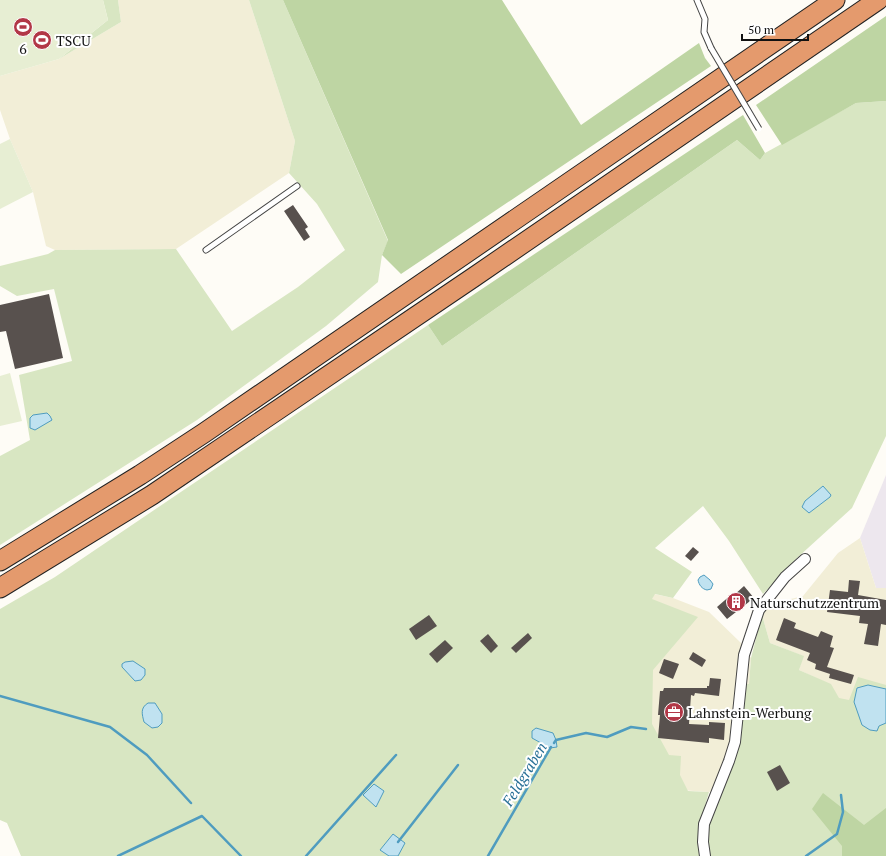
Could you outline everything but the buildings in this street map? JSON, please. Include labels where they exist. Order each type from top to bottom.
[{"type":"highway","points":[[0,562],[140,475],[204,433],[835,0]]},
{"type":"highway","points":[[0,588],[164,486],[481,272],[878,0]]},
{"type":"street","points":[[705,856],[703,842],[704,824],[729,762],[735,742],[744,655],[759,610],[785,576],[805,559]]},
{"type":"lane","points":[[697,0],[705,19],[704,32],[710,48],[759,129]]},
{"type":"lane","points":[[206,250],[297,186]]},
{"type":"shaded area","points":[[118,0],[249,0],[295,141],[289,173],[176,249],[55,250],[46,246],[33,192],[10,139],[0,110],[0,76],[59,59],[121,22]]},
{"type":"shaded area","points":[[886,475],[886,588],[876,588],[860,538]]},
{"type":"shaded area","points":[[860,538],[876,588],[886,588],[886,724],[850,720],[831,685],[799,670],[803,656],[770,643],[762,615],[770,604],[803,596],[838,553]]},
{"type":"shaded area","points":[[654,594],[673,598],[709,612],[741,643],[751,658],[748,700],[723,788],[709,792],[679,790],[651,755],[629,650]]},
{"type":"green space","name":"TSCU","points":[[0,0],[103,0],[108,20],[59,59],[0,76]]},
{"type":"green space","points":[[103,0],[118,0],[121,22],[59,59],[108,20]]},
{"type":"green space","points":[[249,0],[283,0],[388,241],[382,255],[378,282],[326,326],[197,420],[0,545],[0,456],[30,440],[19,375],[72,361],[54,289],[17,296],[0,286],[0,266],[48,254],[55,250],[176,249],[232,331],[298,287],[345,250],[317,204],[289,173],[295,141]]},
{"type":"green space","points":[[283,0],[502,0],[581,125],[699,43],[705,58],[711,66],[401,274],[382,255],[388,240]]},
{"type":"green space","points":[[886,16],[886,101],[856,103],[782,145],[756,105]]},
{"type":"green space","points":[[886,101],[886,436],[852,508],[797,558],[763,594],[729,541],[703,506],[655,548],[692,572],[673,598],[655,594],[652,599],[698,617],[653,670],[652,724],[669,755],[681,756],[680,775],[688,791],[709,792],[702,816],[714,811],[744,684],[749,684],[751,658],[762,615],[770,643],[804,656],[799,670],[831,684],[839,698],[849,700],[858,677],[886,685],[886,856],[21,856],[7,823],[0,820],[0,609],[55,577],[428,325],[442,346],[737,140],[760,160],[765,153],[856,103]]},
{"type":"green space","points":[[743,115],[765,153],[760,160],[737,140],[442,346],[428,325]]},
{"type":"green space","points":[[10,139],[33,192],[0,209],[0,144]]},
{"type":"green space","points":[[10,373],[22,421],[0,426],[0,376]]},
{"type":"green space","points":[[823,793],[864,825],[886,808],[886,856],[842,856],[842,846],[812,809]]},
{"type":"water","points":[[47,413],[52,420],[35,430],[30,428],[30,418],[33,415]]},
{"type":"water","points":[[823,486],[831,495],[830,497],[809,513],[802,507],[805,501]]},
{"type":"water","points":[[704,575],[713,584],[711,589],[707,590],[702,588],[699,584],[698,580]]},
{"type":"water","points":[[133,661],[145,669],[145,675],[141,680],[135,681],[122,667],[122,664],[125,662]]},
{"type":"water","points":[[868,685],[886,689],[886,723],[879,726],[877,731],[870,730],[862,725],[854,702],[857,688]]},
{"type":"water","points":[[148,703],[155,703],[162,714],[162,723],[158,727],[152,728],[144,722],[142,714],[143,709]]},
{"type":"water","points":[[536,728],[553,733],[557,747],[550,748],[532,738],[532,731]]},
{"type":"water","points":[[374,784],[384,791],[376,807],[363,795]]},
{"type":"water","points":[[393,834],[405,843],[398,856],[389,856],[380,850]]},
{"type":"waterway","points":[[0,696],[110,727],[147,755],[191,803]]},
{"type":"waterway","name":"Feldgraben","points":[[554,743],[556,740],[586,733],[607,737],[631,727],[646,729]]},
{"type":"waterway","name":"Feldgraben","points":[[488,856],[551,747]]},
{"type":"waterway","points":[[306,856],[396,755]]},
{"type":"waterway","points":[[398,842],[458,765]]},
{"type":"waterway","points":[[806,856],[837,834],[843,812],[841,795]]},
{"type":"waterway","points":[[118,856],[202,816],[241,856]]},
{"type":"place","name":"6","points":[[23,27]]},
{"type":"place","name":"TSCU","points":[[42,40]]},
{"type":"place","name":"Naturschutzzentrum","points":[[736,602]]},
{"type":"place","name":"Lahnstein-Werbung","points":[[674,712]]}]
